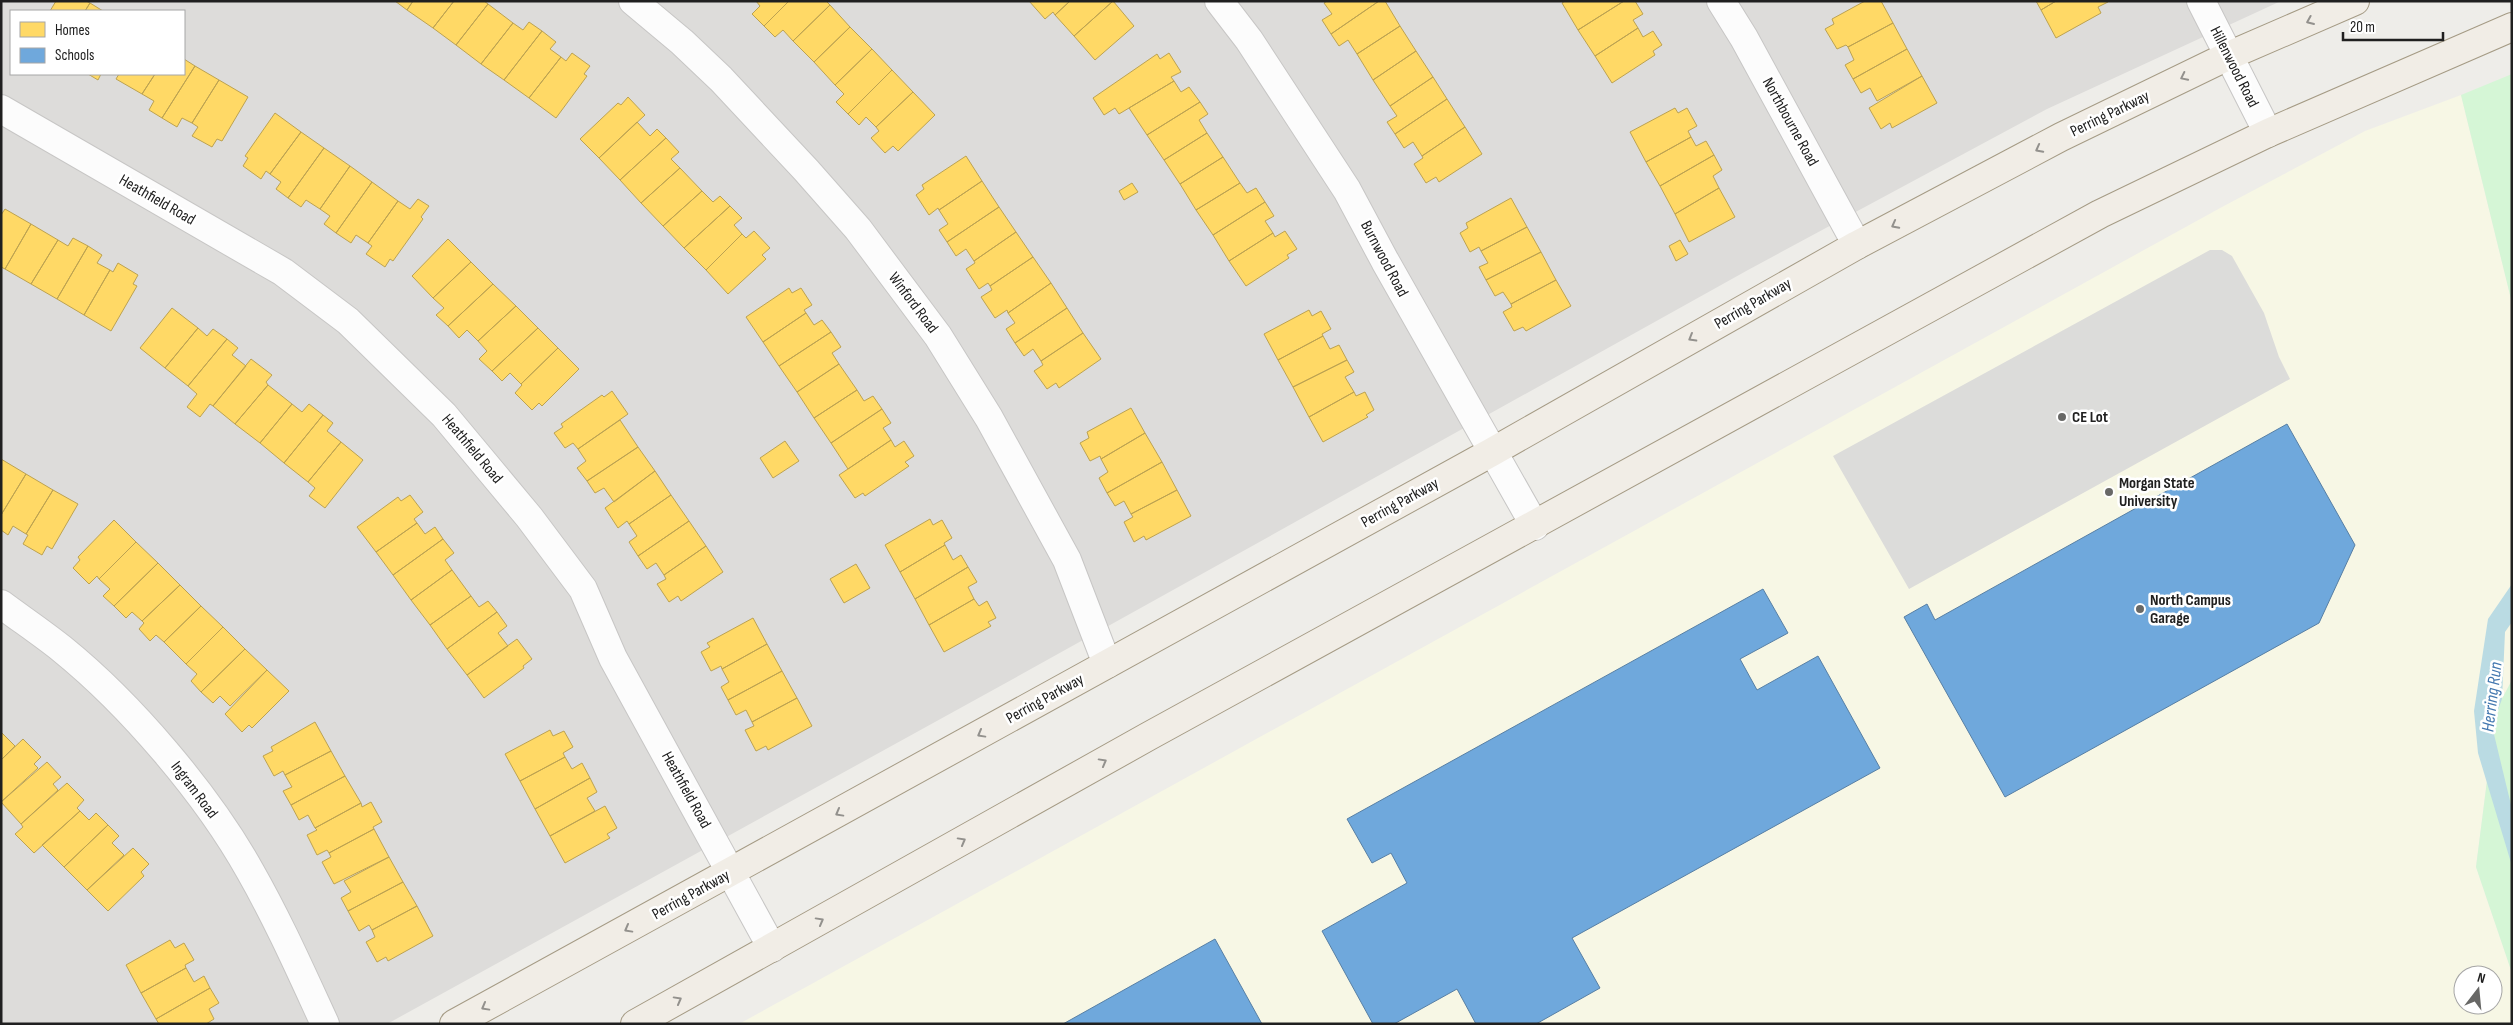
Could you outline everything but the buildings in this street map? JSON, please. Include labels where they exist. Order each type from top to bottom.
[{"type":"main road","name":"Perring Parkway","points":[[454,1024],[1492,452],[1857,245],[2061,137],[2228,56],[2355,1]]},
{"type":"main road","points":[[635,1024],[1157,732],[2100,214],[2268,133],[2512,28]]},
{"type":"street","name":"Winford Road","points":[[633,1],[682,42],[721,79],[806,170],[858,229],[938,336],[989,418],[1067,560],[1107,664]]},
{"type":"street","name":"Burnwood Road","points":[[1219,1],[1249,40],[1347,190],[1385,262],[1535,526]]},
{"type":"street","name":"Northbourne Road","points":[[1721,1],[1744,38],[1857,245]]},
{"type":"street","name":"Hillenwood Road","points":[[2201,1],[2268,133]]},
{"type":"street","name":"Heathfield Road","points":[[1,109],[282,272],[348,321],[444,415],[529,517],[583,589],[613,658],[772,948]]},
{"type":"street","name":"Ingram Road","points":[[1,604],[63,650],[116,698],[176,765],[220,824],[250,869],[325,1024]]},
{"type":"shaded area","points":[[1,1],[2281,1],[2047,109],[1748,270],[1013,679],[387,1024],[1,1024]]},
{"type":"shaded area","name":"Morgan State University","points":[[2461,95],[2512,303],[2512,680],[2496,710],[2476,867],[2512,973],[2512,1024],[739,1024],[2222,207],[2365,131]]},
{"type":"shaded area","name":"CE Lot","points":[[2210,250],[2222,250],[2232,256],[2264,313],[2279,357],[2290,379],[1909,589],[1833,456]]},
{"type":"green space","points":[[2512,74],[2512,303],[2461,95]]},
{"type":"green space","points":[[2512,680],[2512,973],[2476,867],[2496,710]]},
{"type":"water","name":"Herring Run","points":[[2512,584],[2512,622],[2505,632],[2502,699],[2492,726],[2512,809],[2512,866],[2478,753],[2474,711],[2488,619]]},
{"type":"place","name":"CE Lot","points":[[2062,417]]},
{"type":"place","name":"Morgan State University","points":[[2109,492]]},
{"type":"place","name":"North Campus Garage","points":[[2140,609]]}]
